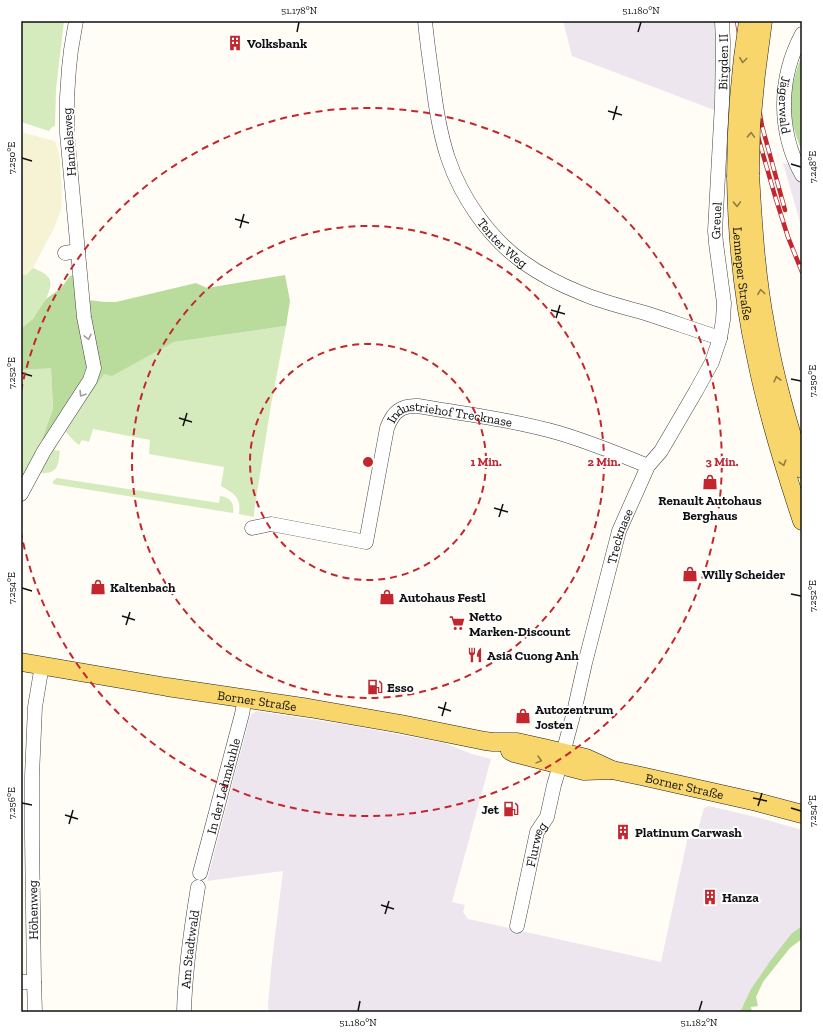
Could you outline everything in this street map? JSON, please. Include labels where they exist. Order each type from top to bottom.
[{"type":"main road","name":"Lenneper Straße","points":[[748,21],[739,96],[737,132],[743,175],[753,227],[765,326],[775,370],[785,470],[802,521]]},
{"type":"main road","name":"Lenneper Straße","points":[[763,21],[751,126],[743,175],[738,232],[744,294],[766,402],[794,442],[802,469]]},
{"type":"main road","name":"Borner Straße","points":[[21,662],[167,687],[245,698],[390,722],[493,742],[517,742],[562,759],[586,758],[612,770],[757,802],[802,814]]},
{"type":"main road","name":"Borner Straße","points":[[757,802],[777,796],[802,801]]},
{"type":"street","name":"Handelsweg","points":[[21,494],[54,434],[82,394],[90,380],[94,368],[72,252],[67,116],[69,68],[76,21]]},
{"type":"street","name":"Tenter Weg","points":[[425,21],[437,112],[441,135],[448,157],[460,188],[479,218],[505,248],[521,261],[564,286],[590,296],[720,338]]},
{"type":"street","name":"Birgden II","points":[[722,21],[722,103]]},
{"type":"street","name":"Jägerwald","points":[[802,34],[791,60],[786,82],[784,122],[788,143],[802,176]]},
{"type":"street","name":"Greuel","points":[[720,338],[724,303],[715,231],[722,103]]},
{"type":"street","name":"Trecknase","points":[[562,759],[588,649],[619,531],[648,466],[661,451],[696,391],[712,362],[720,338]]},
{"type":"street","name":"Industriehof Trecknase","points":[[252,528],[270,524],[366,542],[387,428],[394,415],[402,408],[407,406],[418,406],[540,428],[610,450],[648,466]]},
{"type":"street","name":"Höhenweg","points":[[35,1012],[27,982],[27,731],[35,707],[42,665]]},
{"type":"street","name":"In der Lehmkuhle","points":[[200,873],[245,698]]},
{"type":"street","name":"Flurweg","points":[[516,926],[537,832],[548,817],[554,785],[562,759]]},
{"type":"street","name":"Am Stadtwald","points":[[184,1012],[187,956],[198,887]]},
{"type":"shaded area","points":[[563,21],[716,21],[714,110],[572,56]]},
{"type":"shaded area","points":[[21,132],[55,141],[59,153],[62,192],[61,210],[54,228],[33,268],[26,275],[21,274]]},
{"type":"shaded area","points":[[783,163],[802,167],[802,229]]},
{"type":"shaded area","points":[[256,711],[354,726],[444,743],[472,754],[491,759],[452,902],[465,905],[463,912],[468,919],[661,962],[688,836],[698,830],[704,808],[709,806],[802,830],[802,926],[792,933],[743,1005],[740,1012],[269,1012],[268,1005],[272,960],[283,871],[207,881],[249,720],[251,715]]},
{"type":"green space","points":[[21,21],[64,21],[56,89],[55,126],[49,131],[21,122]]},
{"type":"green space","points":[[802,55],[802,152],[793,125],[790,101],[797,69]]},
{"type":"green space","points":[[33,268],[43,272],[49,278],[50,289],[36,316],[21,329],[21,274],[26,275]]},
{"type":"green space","points":[[73,275],[80,299],[116,302],[196,283],[207,288],[285,275],[290,301],[286,326],[174,342],[112,376],[104,374],[45,463],[42,439],[53,409],[51,368],[21,370],[21,329],[33,319],[46,299],[61,288],[70,276]]},
{"type":"green space","points":[[286,326],[271,405],[254,517],[239,514],[238,500],[230,491],[221,486],[224,467],[149,454],[150,440],[93,429],[89,442],[82,440],[79,445],[65,431],[104,373],[113,375],[174,342]]},
{"type":"green space","points":[[51,367],[53,409],[42,439],[43,448],[21,488],[21,370]]},
{"type":"green space","points":[[54,450],[60,451],[58,465],[50,472],[40,473],[45,463]]},
{"type":"green space","points":[[57,478],[219,503],[220,496],[229,499],[233,507],[233,513],[53,484],[53,481]]},
{"type":"green space","points":[[802,926],[802,939],[790,948],[763,982],[756,997],[758,1006],[751,1007],[752,1012],[740,1012],[751,989],[771,960],[792,933]]},
{"type":"railway","points":[[737,21],[754,123],[788,237],[802,272]]},
{"type":"railway","points":[[744,21],[762,126],[785,210]]},
{"type":"place","name":"Volksbank","points":[[235,43]]},
{"type":"place","name":"Renault Autohaus Berghaus","points":[[710,482]]},
{"type":"place","name":"Willy Scheider","points":[[690,574]]},
{"type":"place","name":"Kaltenbach","points":[[98,587]]},
{"type":"place","name":"Autohaus Festl","points":[[387,597]]},
{"type":"place","name":"Netto Marken-Discount","points":[[457,623]]},
{"type":"place","name":"Asia Cuong Anh","points":[[475,655]]},
{"type":"place","name":"Esso","points":[[375,687]]},
{"type":"place","name":"Autozentrum Josten","points":[[523,716]]},
{"type":"place","name":"Jet","points":[[511,809]]},
{"type":"place","name":"Platinum Carwash","points":[[623,832]]},
{"type":"place","name":"Hanza","points":[[710,897]]}]
